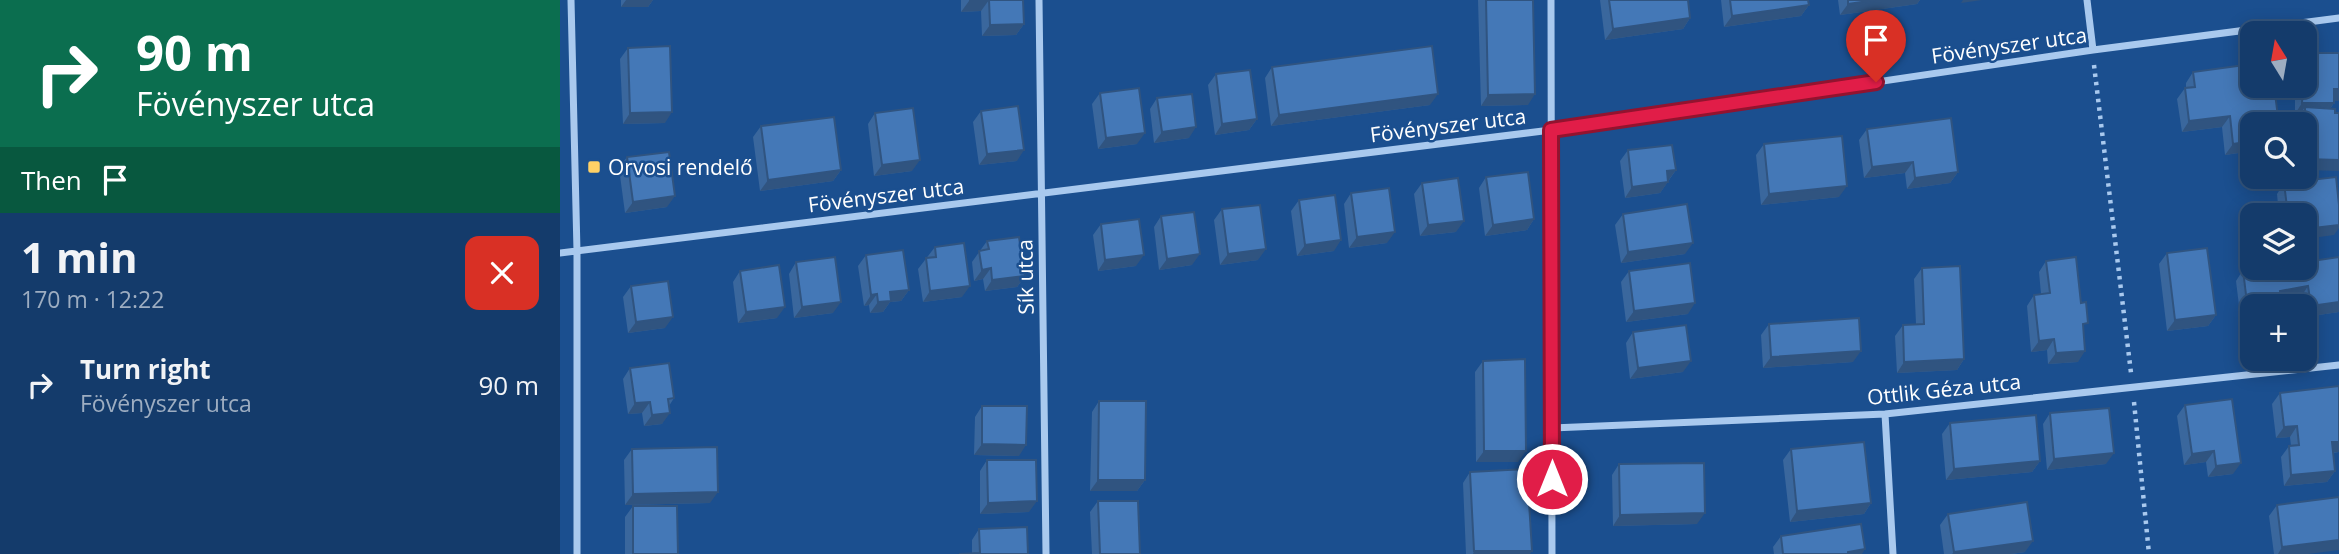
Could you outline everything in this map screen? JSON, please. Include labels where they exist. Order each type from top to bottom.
[{"type":"street","points":[[571,0],[577,251],[577,554]]},
{"type":"street","name":"Sík utca","points":[[1039,0],[1046,554]]},
{"type":"street","points":[[1551,0],[1552,554]]},
{"type":"street","points":[[2087,0],[2093,50]]},
{"type":"street","name":"Fövényszer utca","points":[[560,253],[1551,130],[2093,50],[2339,18]]},
{"type":"street","name":"Ottlik Géza utca","points":[[1552,428],[1885,414],[2339,365]]},
{"type":"street","points":[[1885,414],[1893,554]]},
{"type":"path","points":[[2093,50],[2133,389],[2149,554]]},
{"type":"building","points":[[989,0],[1023,0],[1024,24],[990,25]]},
{"type":"building","points":[[1486,0],[1533,0],[1535,94],[1488,95]]},
{"type":"building","points":[[1609,0],[1688,0],[1690,18],[1613,29]]},
{"type":"building","points":[[1730,0],[1808,0],[1809,5],[1732,16]]},
{"type":"building","points":[[1848,0],[1875,0],[1848,4]]},
{"type":"building","points":[[670,46],[672,112],[630,113],[628,48]]},
{"type":"building","points":[[1432,46],[1438,94],[1279,115],[1272,67]]},
{"type":"building","points":[[2317,53],[2339,53],[2339,89],[2334,89],[2334,103],[2302,103],[2302,98],[2317,98]]},
{"type":"building","points":[[2240,66],[2240,98],[2276,98],[2277,112],[2240,112],[2240,143],[2233,144],[2230,116],[2189,121],[2185,88],[2195,87],[2193,72]]},
{"type":"building","points":[[1250,70],[1257,119],[1222,124],[1216,74]]},
{"type":"building","points":[[1139,88],[1145,133],[1106,138],[1100,93]]},
{"type":"building","points":[[1192,94],[1196,127],[1162,132],[1157,98]]},
{"type":"building","points":[[1018,106],[1024,150],[987,154],[981,111]]},
{"type":"building","points":[[2305,107],[2335,109],[2335,113],[2339,113],[2339,160],[2317,159],[2317,112],[2305,112]]},
{"type":"building","points":[[913,108],[920,160],[882,165],[875,113]]},
{"type":"building","points":[[834,117],[841,170],[768,180],[761,126]]},
{"type":"building","points":[[1951,118],[1958,172],[1915,178],[1913,162],[1872,167],[1867,129]]},
{"type":"building","points":[[1842,136],[1847,186],[1769,194],[1764,144]]},
{"type":"building","points":[[1672,145],[1676,170],[1667,171],[1668,182],[1632,187],[1628,150]]},
{"type":"building","points":[[669,152],[675,196],[633,202],[627,157]]},
{"type":"building","points":[[1528,172],[1534,219],[1493,225],[1486,177]]},
{"type":"building","points":[[2336,177],[2339,225],[2317,228],[2317,203],[2286,203],[2285,189],[2317,189],[2317,179]]},
{"type":"building","points":[[1458,178],[1464,221],[1428,225],[1422,183]]},
{"type":"building","points":[[1389,188],[1395,232],[1357,237],[1351,193]]},
{"type":"building","points":[[1335,195],[1341,240],[1305,245],[1299,200]]},
{"type":"building","points":[[1687,204],[1693,243],[1628,252],[1623,214]]},
{"type":"building","points":[[1260,205],[1266,249],[1228,254],[1222,209]]},
{"type":"building","points":[[1194,212],[1200,254],[1167,259],[1161,216]]},
{"type":"building","points":[[1139,219],[1144,255],[1105,260],[1101,224]]},
{"type":"building","points":[[1019,237],[1025,276],[992,280],[991,268],[982,270],[979,251],[989,249],[987,241]]},
{"type":"building","points":[[964,243],[970,286],[930,291],[926,258],[936,257],[935,247]]},
{"type":"building","points":[[2207,248],[2216,315],[2175,320],[2167,253]]},
{"type":"building","points":[[903,250],[909,290],[890,292],[891,301],[878,302],[877,294],[871,295],[866,255]]},
{"type":"building","points":[[835,257],[841,302],[802,307],[796,262]]},
{"type":"building","points":[[2076,257],[2081,303],[2086,302],[2088,323],[2083,324],[2085,351],[2056,353],[2054,339],[2039,341],[2034,295],[2050,293],[2046,261]]},
{"type":"building","points":[[2339,257],[2339,302],[2317,305],[2317,294],[2309,294],[2308,286],[2280,291],[2280,294],[2246,294],[2244,280],[2317,280],[2317,260]]},
{"type":"building","points":[[1690,263],[1695,303],[1634,311],[1629,271]]},
{"type":"building","points":[[779,265],[785,307],[746,312],[740,271]]},
{"type":"building","points":[[1960,266],[1964,359],[1904,362],[1903,325],[1924,324],[1922,268]]},
{"type":"building","points":[[668,281],[673,317],[636,322],[631,286]]},
{"type":"building","points":[[1859,318],[1861,351],[1771,357],[1769,324]]},
{"type":"building","points":[[1686,325],[1691,361],[1638,368],[1633,332]]},
{"type":"building","points":[[1525,359],[1526,451],[1484,451],[1483,361]]},
{"type":"building","points":[[669,363],[674,398],[668,399],[670,413],[652,415],[650,402],[635,403],[630,368]]},
{"type":"building","points":[[2339,386],[2339,442],[2332,442],[2335,471],[2291,475],[2289,446],[2299,445],[2297,426],[2284,427],[2280,393]]},
{"type":"building","points":[[2232,399],[2241,463],[2216,466],[2214,451],[2192,454],[2185,405]]},
{"type":"building","points":[[1099,401],[1146,401],[1145,480],[1098,480]]},
{"type":"building","points":[[982,406],[1027,406],[1026,445],[982,444]]},
{"type":"building","points":[[2109,408],[2114,453],[2054,459],[2050,413]]},
{"type":"building","points":[[2036,415],[2040,461],[1954,469],[1950,423]]},
{"type":"building","points":[[1864,442],[1871,503],[1797,511],[1791,449]]},
{"type":"building","points":[[717,447],[718,492],[633,494],[632,449]]},
{"type":"building","points":[[987,460],[1036,460],[1037,501],[988,503]]},
{"type":"building","points":[[1704,463],[1705,513],[1620,515],[1619,464]]},
{"type":"building","points":[[1527,469],[1532,551],[1474,551],[1470,472]]},
{"type":"building","points":[[2339,497],[2339,540],[2282,547],[2277,505]]},
{"type":"building","points":[[1098,501],[1138,501],[1140,554],[1100,554]]},
{"type":"building","points":[[2027,502],[2033,541],[1954,552],[1948,514]]},
{"type":"building","points":[[633,506],[677,506],[678,554],[633,554]]},
{"type":"building","points":[[1861,524],[1865,549],[1848,554],[1783,554],[1781,536]]},
{"type":"building","points":[[1027,527],[1028,554],[959,554],[980,553],[979,529]]},
{"type":"place","name":"Orvosi rendelő","points":[[594,167]]},
{"type":"route","points":[[1552,479],[1551,130],[1876,82]]}]
